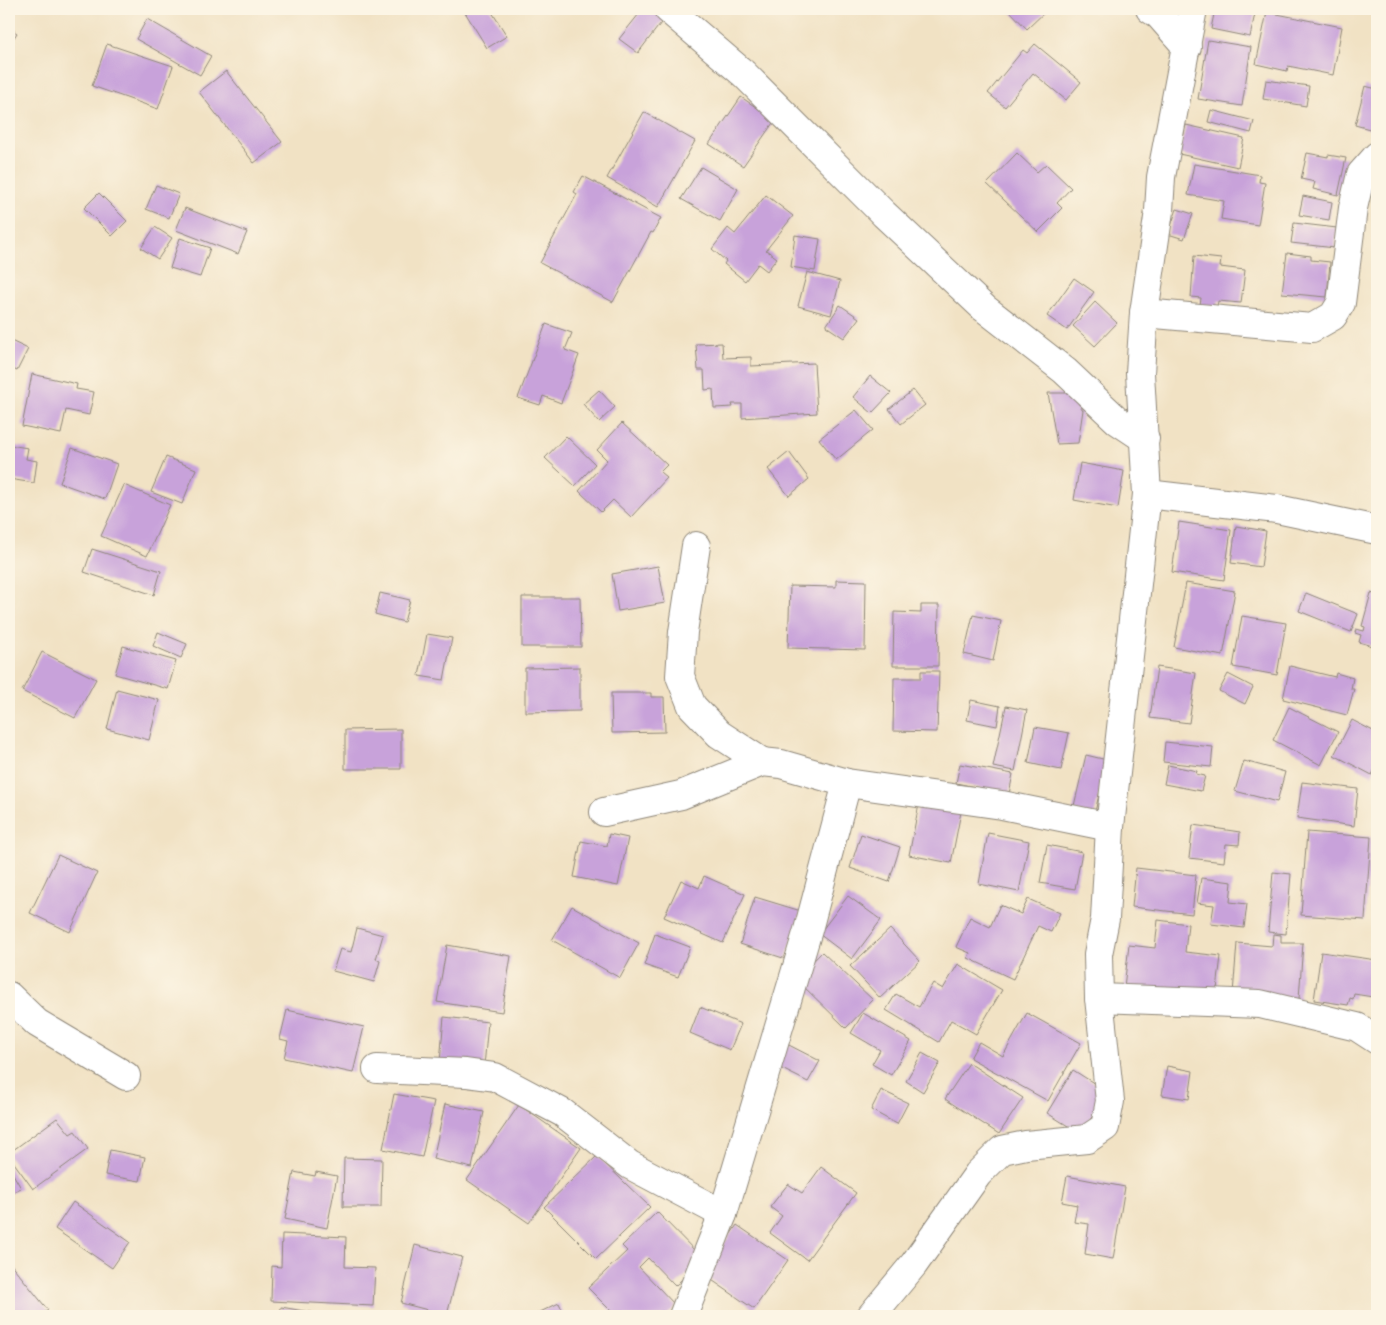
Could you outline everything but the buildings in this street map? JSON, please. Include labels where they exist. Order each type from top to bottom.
[{"type":"street","points":[[668,9],[744,74],[884,214],[984,308],[1066,371],[1118,421],[1145,439]]},
{"type":"street","points":[[1150,9],[1159,15],[1187,47]]},
{"type":"street","points":[[871,1316],[914,1264],[978,1174],[1002,1150],[1026,1144],[1087,1138],[1105,1127],[1110,1101],[1099,998],[1098,954],[1105,919],[1110,827],[1147,494],[1140,373],[1144,313],[1159,211],[1161,176],[1193,9]]},
{"type":"street","points":[[1144,313],[1312,328],[1332,316],[1341,303],[1353,208],[1361,174],[1377,156]]},
{"type":"street","points":[[1147,494],[1277,509],[1377,530]]},
{"type":"street","points":[[696,546],[683,632],[680,676],[692,706],[718,734],[762,762],[781,764],[847,783],[1002,805],[1110,827]]},
{"type":"street","points":[[604,812],[682,795],[762,762]]},
{"type":"street","points":[[683,1316],[724,1214],[808,930],[847,783]]},
{"type":"street","points":[[9,996],[37,1023],[126,1076]]},
{"type":"street","points":[[1099,998],[1260,1004],[1357,1027],[1377,1040]]},
{"type":"street","points":[[377,1069],[466,1073],[495,1077],[563,1113],[630,1165],[724,1214]]}]
